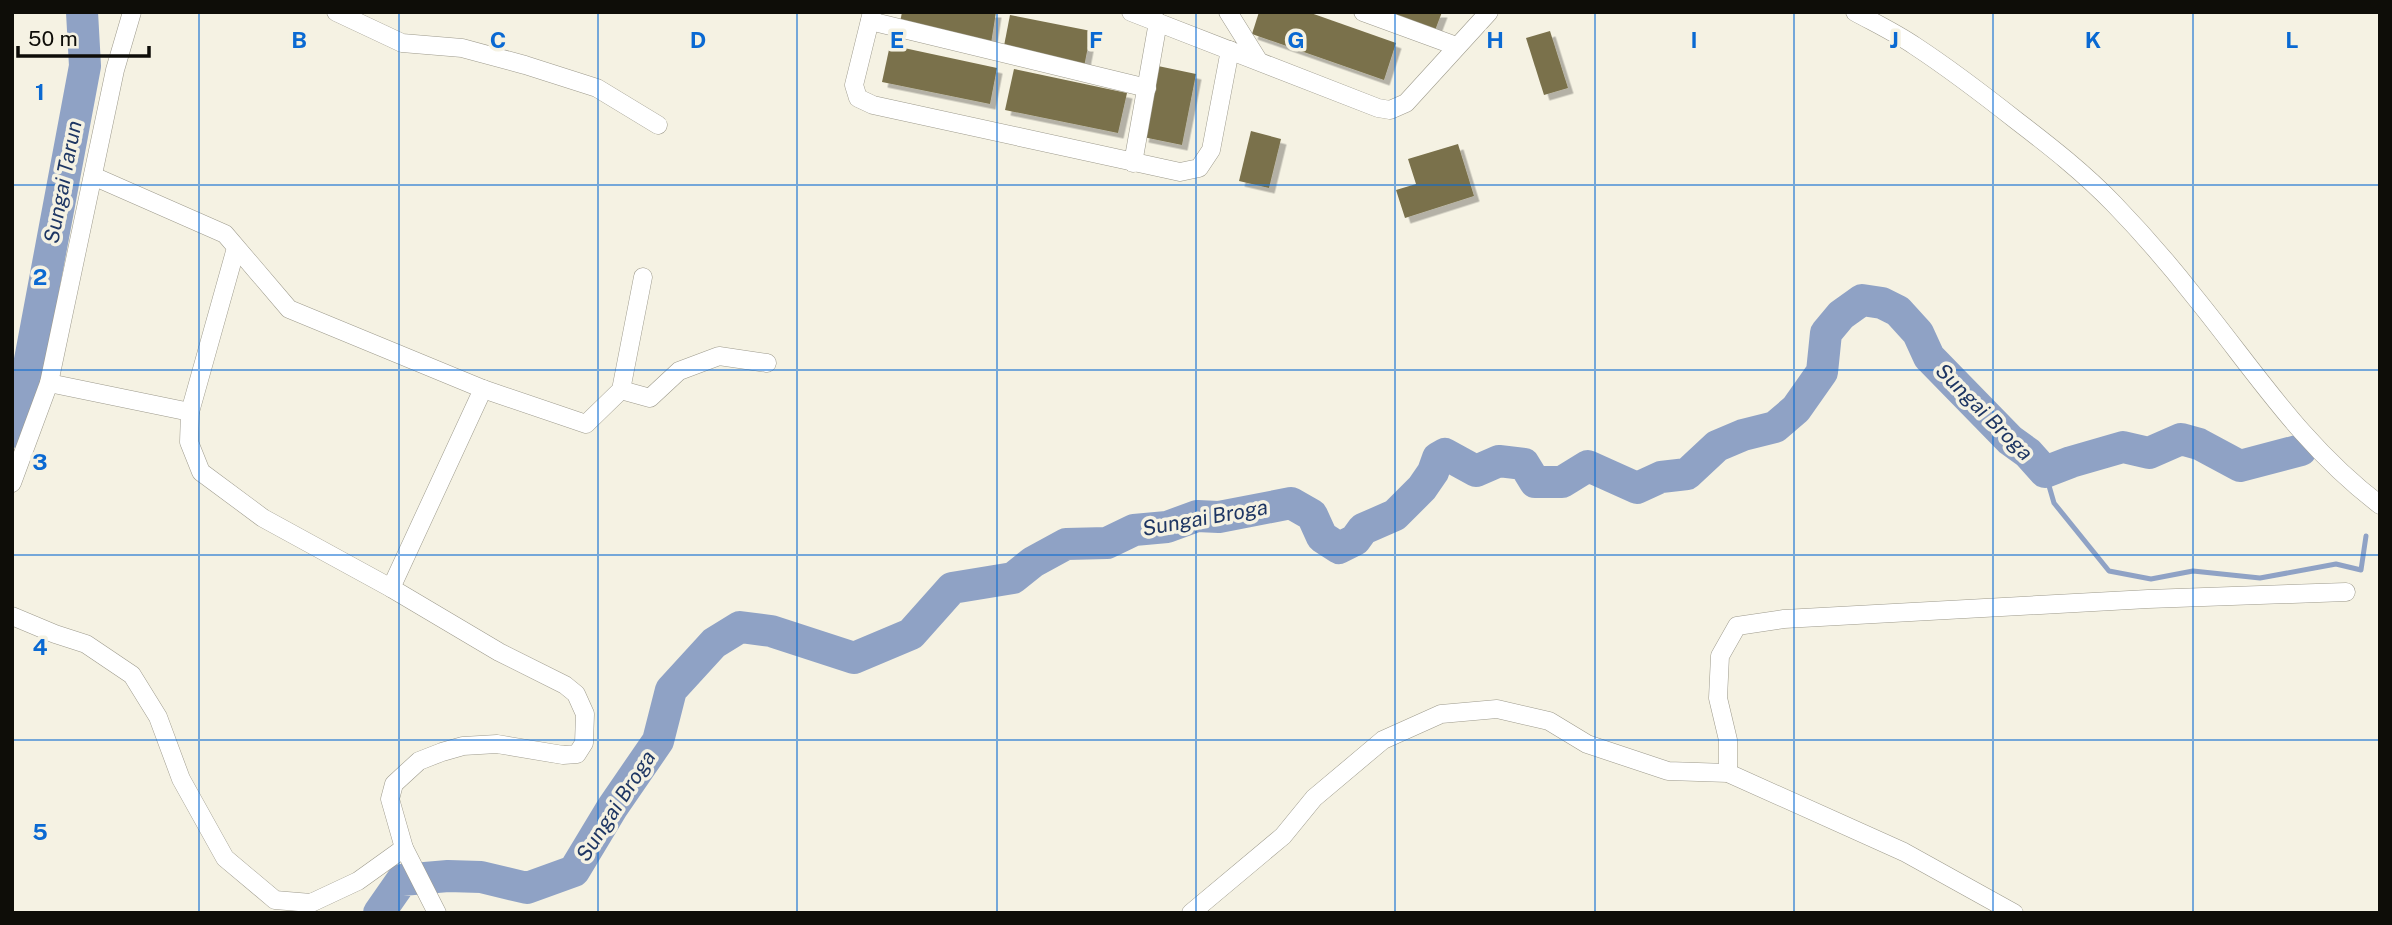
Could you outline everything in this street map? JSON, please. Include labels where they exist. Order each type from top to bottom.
[{"type":"street","points":[[12,483],[49,383],[115,70],[132,12]]},
{"type":"street","points":[[336,12],[402,43],[462,48],[597,88],[658,125]]},
{"type":"street","points":[[1131,12],[1378,108],[1390,110],[1406,103],[1489,12]]},
{"type":"street","points":[[1228,12],[1258,60]]},
{"type":"street","points":[[1363,12],[1456,46]]},
{"type":"street","points":[[1855,12],[1913,44],[2069,161],[2114,204],[2154,249],[2316,450],[2380,505]]},
{"type":"street","points":[[1147,88],[871,17],[854,86],[858,98],[873,105],[1180,172],[1199,168],[1211,150],[1230,50]]},
{"type":"street","points":[[1133,163],[1158,22]]},
{"type":"street","points":[[93,176],[225,234],[289,309],[483,389],[586,424],[621,390],[643,277]]},
{"type":"street","points":[[236,247],[190,412],[189,442],[201,472],[263,518],[391,588],[499,652],[565,685],[576,694],[585,714],[584,743],[577,754],[563,755],[497,744],[463,746],[419,761],[394,784],[390,799],[408,854],[434,908]]},
{"type":"street","points":[[621,390],[650,398],[679,371],[719,356],[767,363]]},
{"type":"street","points":[[49,383],[190,412]]},
{"type":"street","points":[[391,588],[483,389]]},
{"type":"street","points":[[1728,772],[1728,740],[1718,698],[1720,656],[1737,626],[1784,619],[2148,599],[2346,592]]},
{"type":"street","points":[[12,617],[86,644],[132,676],[158,717],[181,779],[225,858],[275,900],[311,904],[408,854]]},
{"type":"street","points":[[1191,913],[1283,836],[1314,798],[1383,740],[1441,715],[1497,709],[1549,721],[1587,744],[1668,771],[1728,772],[1904,852],[2014,913]]},
{"type":"building","points":[[902,12],[996,12],[990,50],[898,33]]},
{"type":"building","points":[[1259,12],[1308,12],[1396,43],[1384,80],[1252,34]]},
{"type":"building","points":[[1380,12],[1442,12],[1434,33]]},
{"type":"building","points":[[1010,15],[1091,31],[1084,67],[1003,51]]},
{"type":"building","points":[[1550,31],[1568,88],[1544,95],[1526,38]]},
{"type":"building","points":[[890,45],[997,68],[990,104],[882,82]]},
{"type":"building","points":[[1158,66],[1196,74],[1182,145],[1143,137]]},
{"type":"building","points":[[1014,69],[1127,93],[1118,133],[1005,110]]},
{"type":"building","points":[[1251,131],[1281,139],[1269,188],[1239,181]]},
{"type":"building","points":[[1458,144],[1474,196],[1405,218],[1396,190],[1416,184],[1408,159]]},
{"type":"waterway","name":"Sungai Tarun","points":[[12,432],[18,424],[85,66],[82,12]]},
{"type":"waterway","name":"Sungai Broga","points":[[379,913],[402,880],[448,876],[481,877],[527,888],[574,871],[612,808],[658,741],[671,690],[714,643],[740,627],[771,631],[854,658],[911,634],[952,588],[1013,578],[1033,562],[1066,544],[1107,543],[1134,530],[1167,527],[1197,516],[1219,517],[1291,503],[1312,515],[1322,537],[1339,548],[1355,540],[1363,529],[1395,515],[1422,488],[1433,472],[1438,458],[1445,454],[1476,471],[1499,461],[1524,464],[1535,482],[1562,482],[1588,466],[1637,488],[1661,477],[1687,474],[1717,446],[1743,435],[1775,427],[1796,409],[1822,372],[1826,333],[1841,315],[1862,300],[1882,303],[1898,311],[1918,333],[1929,357],[2045,472],[2123,447],[2149,453],[2181,439],[2199,444],[2240,466],[2301,450]]},
{"type":"waterway","points":[[2045,472],[2054,503],[2109,571],[2151,579],[2193,571],[2260,578],[2336,564],[2361,570],[2366,536]]}]
